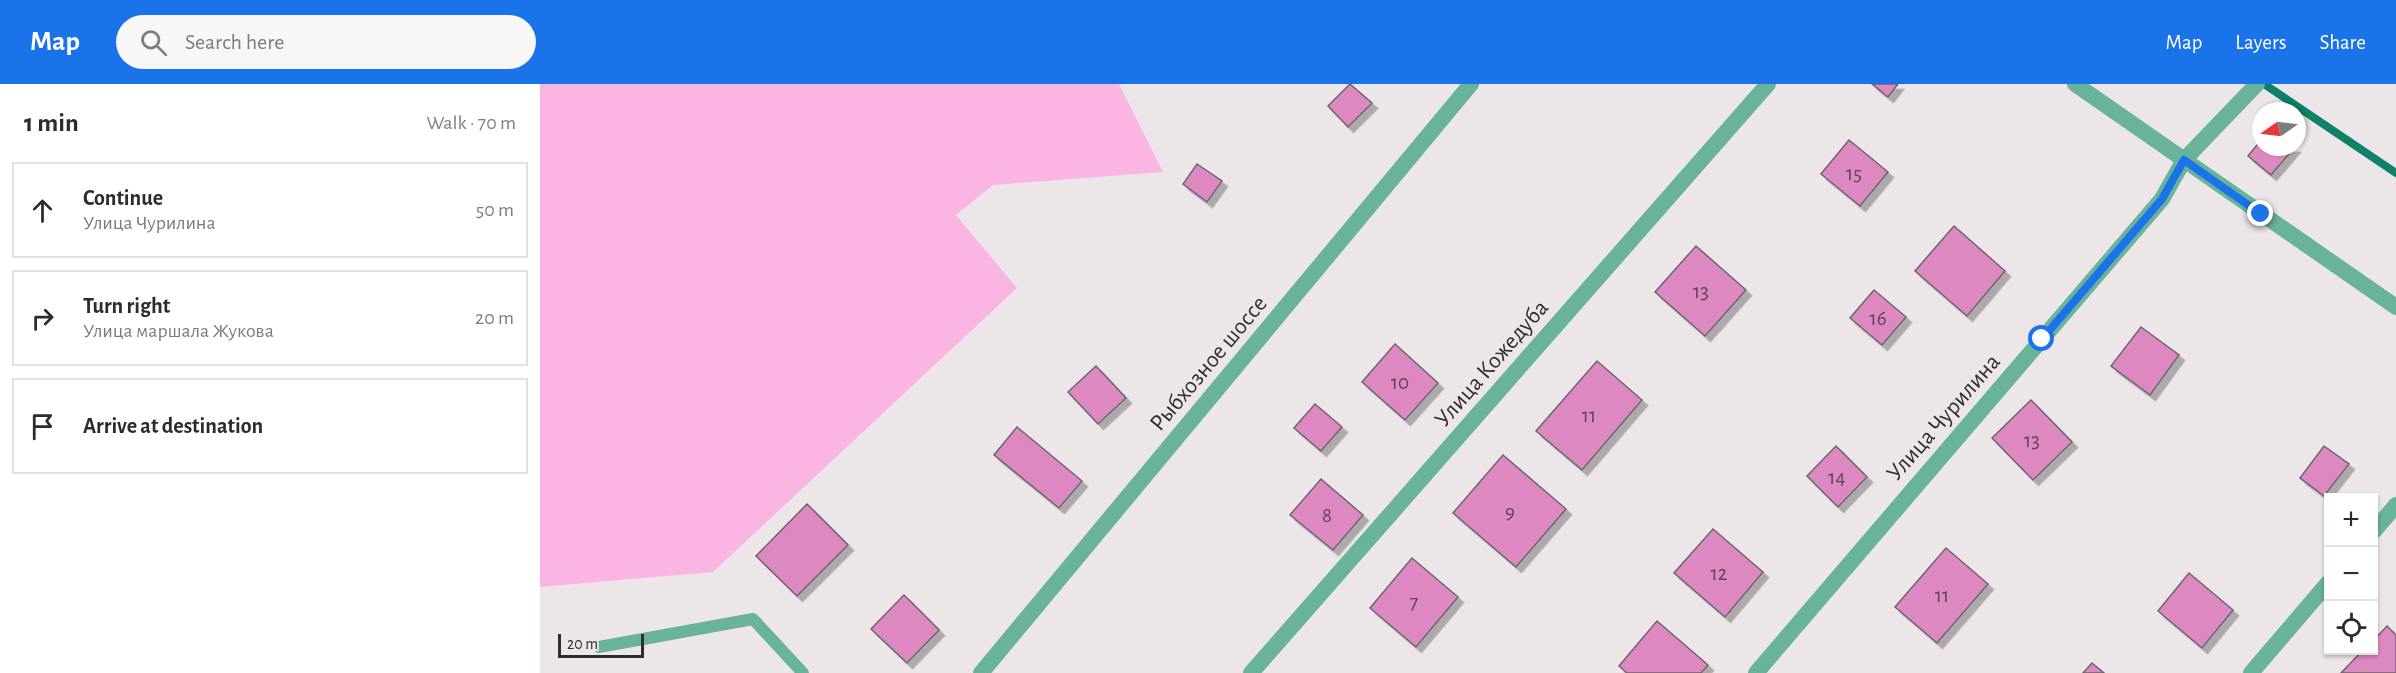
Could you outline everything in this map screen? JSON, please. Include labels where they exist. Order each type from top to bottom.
[{"type":"street","name":"Рыбхозное шоссе","points":[[981,673],[1472,84]]},
{"type":"street","name":"Улица Кожедуба","points":[[1251,673],[1768,84]]},
{"type":"street","points":[[2074,84],[2396,308]]},
{"type":"street","name":"Улица Чурилина","points":[[1756,673],[2162,199],[2184,160],[2252,89]]},
{"type":"street","points":[[2378,525],[2396,505]]},
{"type":"street","points":[[2251,673],[2324,588]]},
{"type":"lane","points":[[598,647],[753,620],[803,673]]},
{"type":"shaded area","points":[[540,84],[1119,84],[1163,172],[993,185],[956,215],[1017,288],[713,572],[540,587]]},
{"type":"building","points":[[1350,84],[1372,103],[1348,127],[1328,106]]},
{"type":"building","points":[[1872,84],[1898,84],[1888,97]]},
{"type":"building","points":[[1849,140],[1888,172],[1860,206],[1821,174]]},
{"type":"building","points":[[2252,151],[2252,156],[2287,156],[2271,175],[2248,156]]},
{"type":"building","points":[[1197,164],[1222,181],[1207,202],[1183,184]]},
{"type":"building","points":[[1954,226],[2005,271],[1967,316],[1915,271]]},
{"type":"building","points":[[1696,246],[1746,290],[1705,336],[1655,292]]},
{"type":"building","points":[[1874,290],[1906,317],[1882,345],[1850,318]]},
{"type":"building","points":[[2141,327],[2179,355],[2150,395],[2111,366]]},
{"type":"building","points":[[1395,344],[1438,383],[1405,420],[1362,382]]},
{"type":"building","points":[[1597,361],[1642,400],[1582,470],[1536,431]]},
{"type":"building","points":[[1096,366],[1126,398],[1098,424],[1068,392]]},
{"type":"building","points":[[2031,400],[2072,442],[2033,480],[1992,438]]},
{"type":"building","points":[[1315,404],[1342,427],[1321,451],[1294,428]]},
{"type":"building","points":[[1017,427],[1082,481],[1059,508],[994,455]]},
{"type":"building","points":[[1836,446],[1867,477],[1838,507],[1807,476]]},
{"type":"building","points":[[2324,446],[2349,464],[2324,493],[2324,496],[2300,478]]},
{"type":"building","points":[[1503,455],[1566,509],[1516,567],[1453,513]]},
{"type":"building","points":[[1321,479],[1363,515],[1333,550],[1290,515]]},
{"type":"building","points":[[807,504],[848,545],[797,596],[756,556]]},
{"type":"building","points":[[1713,529],[1763,572],[1725,617],[1674,573]]},
{"type":"building","points":[[1946,548],[1988,584],[1937,643],[1895,607]]},
{"type":"building","points":[[1412,558],[1458,597],[1416,647],[1370,608]]},
{"type":"building","points":[[2189,573],[2233,610],[2202,648],[2158,611]]},
{"type":"building","points":[[904,595],[939,630],[907,663],[871,629]]},
{"type":"building","points":[[1657,621],[1708,665],[1701,673],[1627,673],[1619,666]]},
{"type":"building","points":[[2387,626],[2396,635],[2396,673],[2341,673],[2358,655],[2378,655],[2378,636]]},
{"type":"building","points":[[2092,663],[2104,673],[2083,673]]},
{"type":"waterway","points":[[2264,84],[2396,173]]},
{"type":"route","points":[[2042,339],[2162,199],[2184,160],[2261,214]]}]
